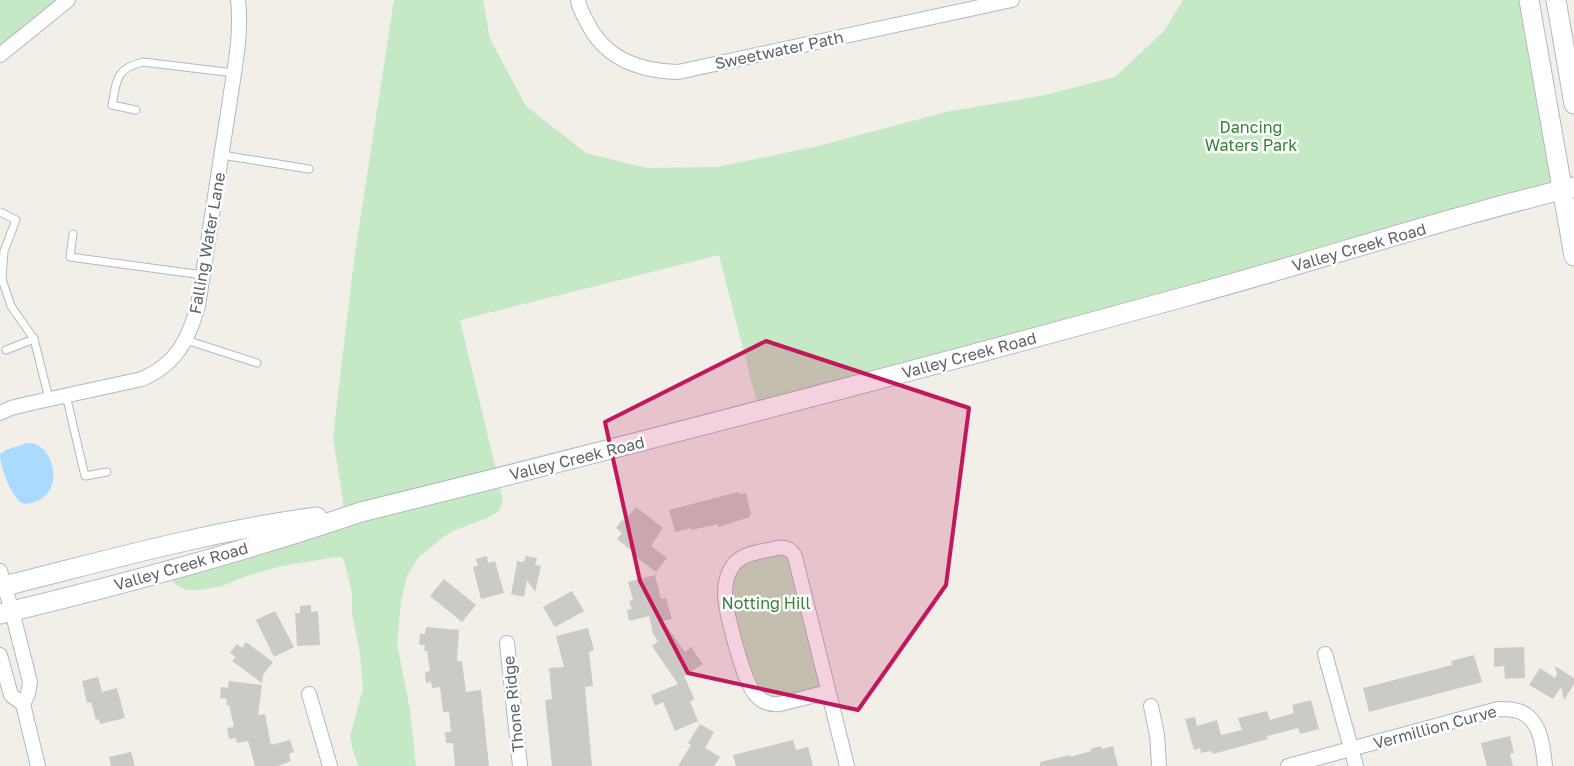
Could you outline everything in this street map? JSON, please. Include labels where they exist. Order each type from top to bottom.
[{"type":"main road","points":[[1529,0],[1568,188],[1574,256]]},
{"type":"main road","points":[[1556,0],[1574,104]]},
{"type":"main road","name":"Valley Creek Road","points":[[6,612],[292,535],[361,512],[759,411],[1067,329],[1568,188]]},
{"type":"main road","name":"Valley Creek Road","points":[[2,581],[297,520],[361,512]]},
{"type":"street","points":[[0,55],[68,0]]},
{"type":"street","name":"Falling Water Lane","points":[[0,413],[11,408],[127,383],[154,374],[168,364],[186,340],[198,306],[222,155],[239,40],[240,19],[238,0]]},
{"type":"street","name":"Sweetwater Path","points":[[578,0],[590,28],[604,46],[621,59],[638,67],[658,72],[678,72],[1012,0]]},
{"type":"street","points":[[828,692],[780,704],[765,702],[754,694],[744,672],[726,600],[727,578],[734,565],[743,557],[778,547],[786,548],[794,554],[847,766]]},
{"type":"street","points":[[2,581],[6,612],[30,682],[28,694],[22,704]]},
{"type":"street","name":"Thone Ridge","points":[[506,643],[520,766]]},
{"type":"street","points":[[1325,654],[1356,766]]},
{"type":"street","points":[[0,655],[11,695],[22,704],[38,766]]},
{"type":"street","points":[[309,694],[330,766]]},
{"type":"street","points":[[1151,706],[1157,735],[1159,766]]},
{"type":"street","name":"Vermillion Curve","points":[[1288,766],[1498,709],[1519,711],[1533,720],[1541,739],[1546,766]]},
{"type":"lane","points":[[136,110],[112,105],[117,77],[132,65],[143,62],[234,73]]},
{"type":"lane","points":[[222,155],[309,169]]},
{"type":"lane","points":[[0,212],[16,220],[4,251],[1,278],[12,306],[34,339],[49,399]]},
{"type":"lane","points":[[73,234],[70,256],[202,275]]},
{"type":"lane","points":[[6,350],[34,339]]},
{"type":"lane","points":[[186,340],[257,363]]},
{"type":"lane","points":[[66,395],[85,476],[107,472]]},
{"type":"highlighted area","points":[[766,341],[969,408],[946,585],[858,710],[688,673],[640,581],[605,422]]},
{"type":"green space","points":[[0,0],[68,0],[0,55]]},
{"type":"green space","name":"Dancing Waters Park","points":[[394,0],[483,0],[490,39],[526,106],[586,153],[647,168],[717,167],[818,146],[946,112],[1045,95],[1115,77],[1164,31],[1183,0],[1529,0],[1562,190],[759,411],[719,255],[460,320],[503,501],[499,511],[487,518],[453,531],[442,538],[418,558],[407,576],[401,602],[397,644],[410,710],[416,766],[358,766],[350,736],[363,689],[360,654],[352,612],[352,593],[344,560],[341,557],[282,566],[247,576],[222,586],[201,590],[187,590],[178,586],[168,577],[345,514],[333,437],[354,260]]},
{"type":"green space","name":"Notting Hill","points":[[785,548],[828,692],[780,704],[750,687],[727,609],[733,565]]},
{"type":"water","points":[[27,443],[37,445],[45,451],[53,471],[53,482],[48,492],[39,500],[24,504],[11,490],[2,467],[0,454]]},
{"type":"building","points":[[738,492],[739,494],[746,493],[750,517],[718,527],[718,524],[675,532],[669,510]]},
{"type":"building","points":[[636,507],[663,528],[651,546],[667,558],[656,572],[617,539],[622,533],[616,528]]},
{"type":"building","points":[[487,556],[488,563],[495,561],[504,593],[481,599],[473,567],[478,566],[476,559]]},
{"type":"building","points":[[526,556],[537,558],[535,565],[541,566],[535,592],[527,580],[524,597],[511,594],[516,561],[524,562]]},
{"type":"building","points":[[655,575],[661,599],[666,598],[672,619],[663,621],[685,652],[691,647],[703,664],[684,676],[694,698],[690,702],[698,721],[675,731],[663,702],[655,706],[651,695],[678,684],[652,646],[658,641],[653,634],[649,616],[629,621],[627,610],[632,609],[629,601],[633,600],[628,582]]},
{"type":"building","points":[[444,579],[476,605],[462,622],[430,596]]},
{"type":"building","points":[[572,591],[584,611],[555,627],[543,607]]},
{"type":"building","points":[[311,605],[311,612],[318,611],[320,645],[297,646],[295,613],[300,613],[300,606]]},
{"type":"building","points":[[275,611],[294,647],[274,657],[256,620]]},
{"type":"building","points":[[426,627],[459,630],[457,661],[462,661],[466,692],[481,690],[489,766],[455,766],[453,743],[446,743],[445,732],[451,732],[449,712],[443,712],[440,687],[432,688],[431,682],[426,683],[425,672],[430,671],[427,651],[424,651],[425,645],[419,645],[420,634],[425,634]]},
{"type":"building","points":[[588,628],[594,650],[589,652],[593,686],[585,687],[592,766],[552,766],[545,700],[552,699],[549,668],[564,667],[556,636]]},
{"type":"building","points":[[246,642],[273,662],[263,675],[262,683],[232,661],[236,657],[230,653],[237,644],[242,648]]},
{"type":"building","points":[[1524,647],[1525,678],[1505,679],[1504,666],[1494,667],[1494,648]]},
{"type":"building","points":[[1474,655],[1482,682],[1369,712],[1363,688],[1452,665],[1451,661]]},
{"type":"building","points":[[1555,666],[1574,678],[1574,684],[1564,700],[1561,687],[1553,699],[1529,685],[1540,668],[1555,678],[1557,674]]},
{"type":"building","points":[[98,677],[102,692],[117,688],[125,718],[100,724],[99,719],[96,720],[91,702],[87,703],[82,681]]},
{"type":"building","points":[[229,681],[262,685],[258,715],[265,714],[271,745],[290,740],[294,752],[289,754],[291,761],[278,766],[255,766],[248,741],[237,743],[236,738],[229,739],[227,728],[234,727],[229,705],[226,705],[227,699],[220,698],[221,687],[228,688]]},
{"type":"building","points":[[1311,700],[1319,729],[1300,734],[1298,728],[1267,736],[1268,739],[1213,754],[1212,751],[1201,753],[1200,748],[1194,750],[1185,719],[1195,717],[1197,726],[1217,720],[1221,735],[1242,730],[1238,718],[1267,711],[1270,720],[1294,713],[1292,705]]},
{"type":"building","points":[[700,724],[714,732],[705,748],[720,757],[714,766],[678,766],[691,745],[688,743]]},
{"type":"building","points":[[1510,736],[1514,753],[1510,754],[1513,766],[1487,766],[1481,743]]},
{"type":"building","points":[[793,740],[796,750],[808,747],[813,766],[736,766],[733,755]]},
{"type":"building","points":[[1101,746],[1102,749],[1113,746],[1118,766],[1040,766],[1040,762],[1070,755],[1070,757]]},
{"type":"building","points":[[131,752],[135,766],[111,766],[109,757]]}]
